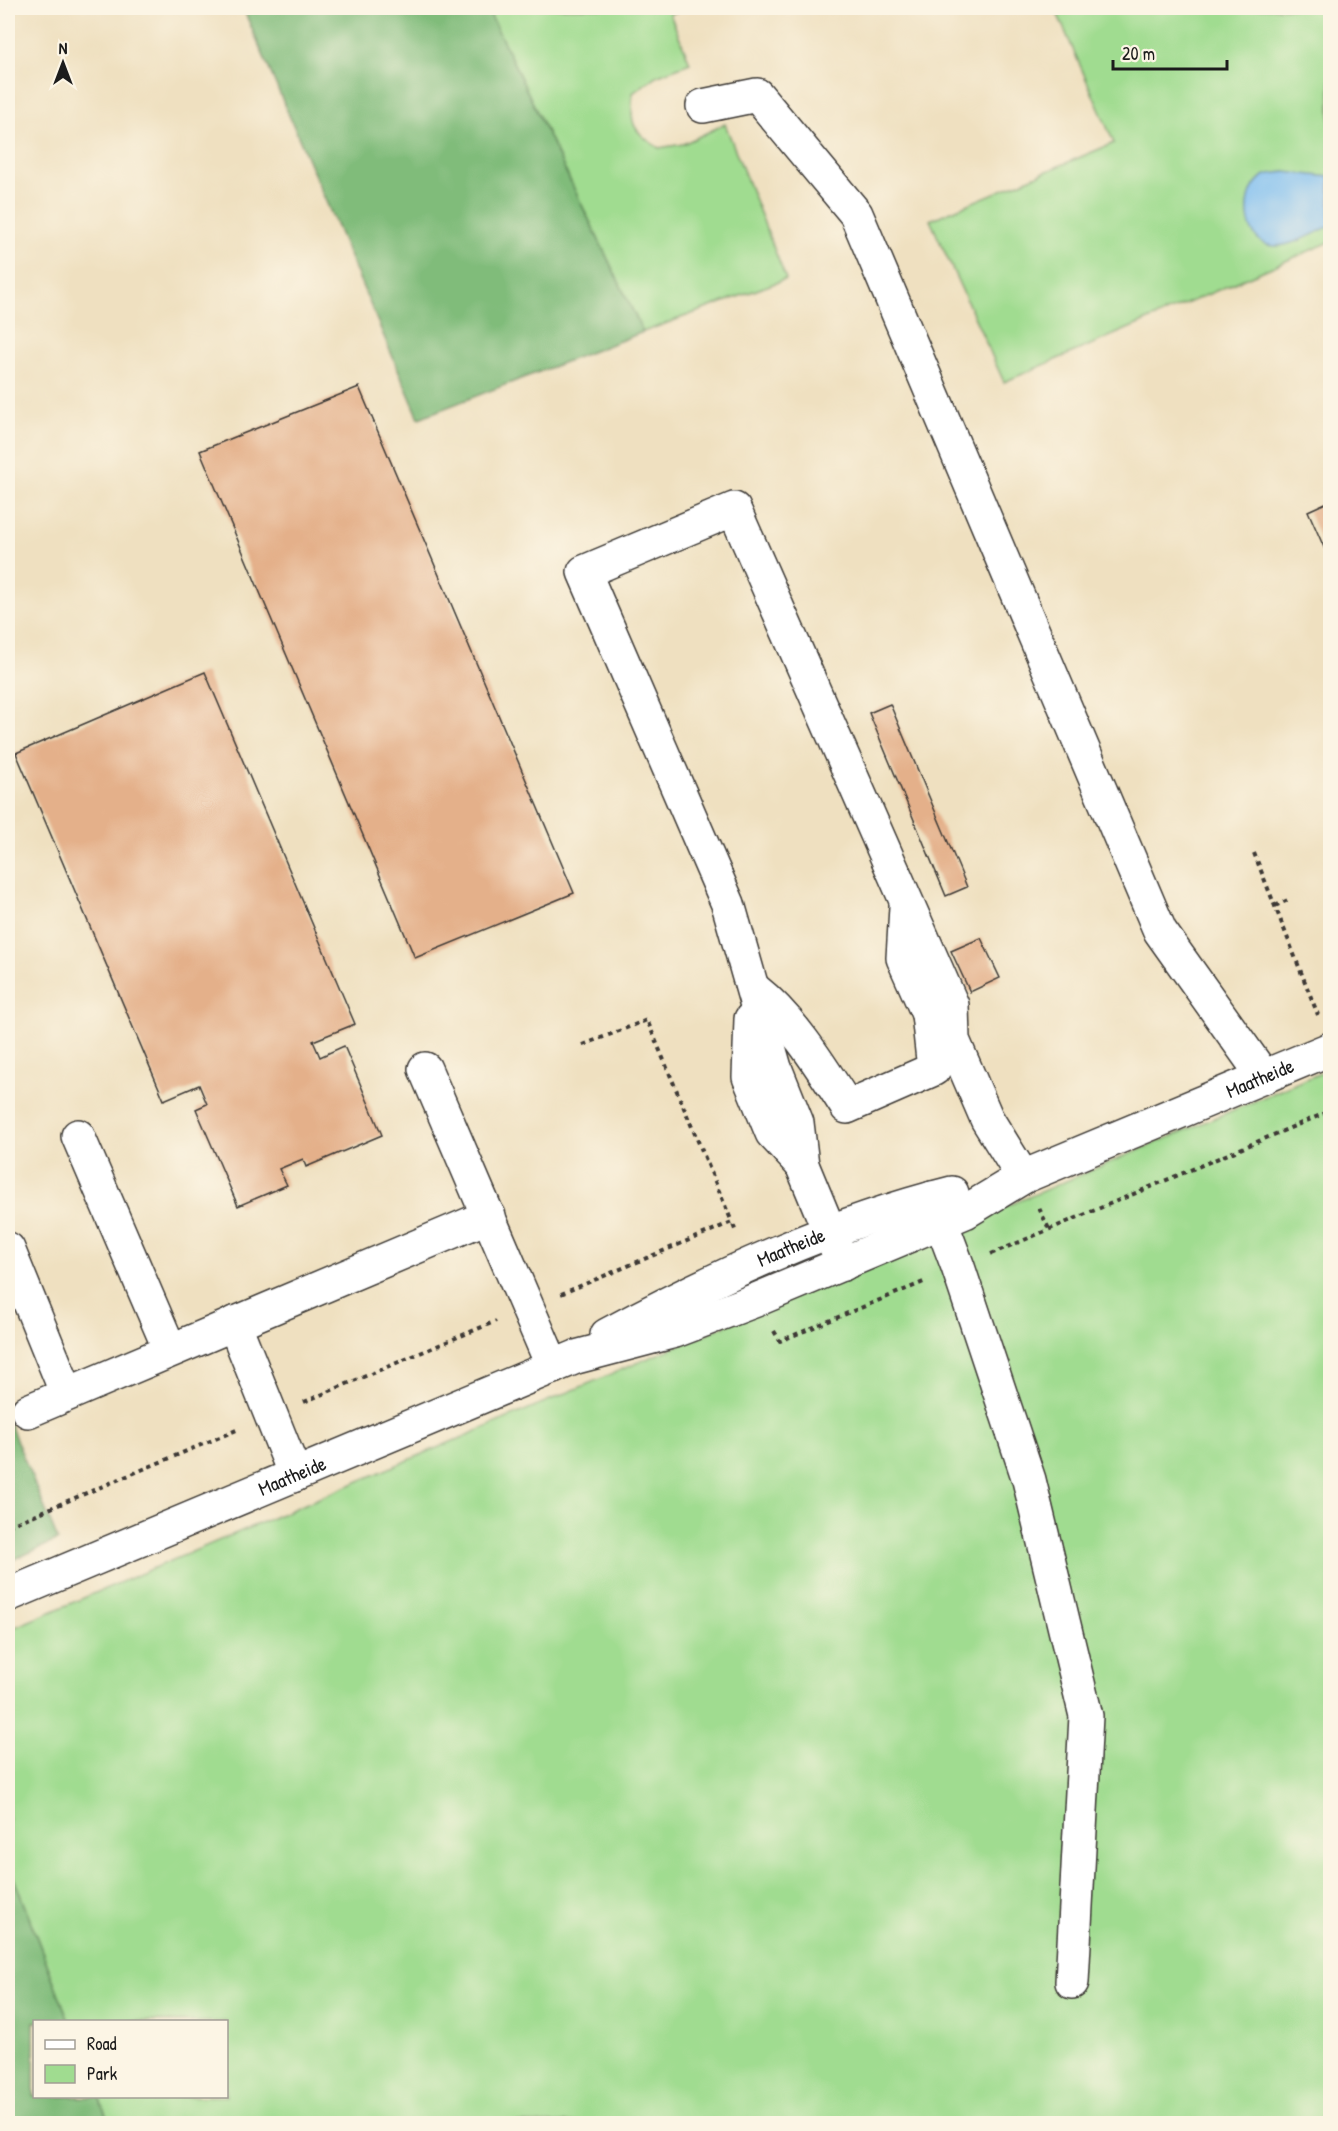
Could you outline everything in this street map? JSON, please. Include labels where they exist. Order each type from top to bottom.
[{"type":"street","points":[[703,106],[757,95],[856,214],[1160,931],[1264,1077]]},
{"type":"street","points":[[843,1264],[802,1165],[772,1133],[749,1077],[751,987],[728,904],[584,572],[734,509],[952,1005],[953,1040],[987,1119],[1023,1177]]},
{"type":"street","points":[[751,987],[766,998],[813,1054],[847,1107],[934,1069],[928,1014],[903,958],[906,903]]},
{"type":"street","points":[[928,1014],[953,1036]]},
{"type":"street","name":"Maatheide","points":[[564,1362],[603,1337],[706,1283],[890,1209],[965,1212],[1023,1177],[1264,1077],[1326,1037]]},
{"type":"street","points":[[425,1069],[489,1216],[564,1362]]},
{"type":"street","points":[[78,1136],[170,1350]]},
{"type":"street","points":[[937,1210],[1029,1480],[1086,1716],[1072,1982]]},
{"type":"street","name":"Maatheide","points":[[8,1595],[564,1362],[675,1331],[843,1264],[937,1210]]},
{"type":"street","points":[[28,1411],[489,1216]]},
{"type":"street","points":[[8,1249],[67,1394]]},
{"type":"street","points":[[234,1323],[295,1474]]},
{"type":"path","points":[[1254,853],[1326,1037]]},
{"type":"path","points":[[1275,906],[1290,899]]},
{"type":"path","points":[[583,1045],[647,1020],[732,1222]]},
{"type":"green space","points":[[243,8],[487,8],[643,332],[419,418]]},
{"type":"green space","points":[[487,8],[688,8],[670,14],[690,63],[656,76],[633,93],[632,113],[635,126],[643,137],[659,148],[683,144],[725,124],[786,279],[643,332]]},
{"type":"green space","points":[[1055,8],[1330,8],[1330,242],[1004,382],[930,220],[1114,143]]},
{"type":"green space","points":[[1330,1069],[1330,2123],[109,2123],[99,2098],[228,2098],[228,2020],[69,2020],[8,1863],[8,1630]]},
{"type":"green space","points":[[8,1420],[58,1540],[8,1562]]},
{"type":"green space","points":[[8,1863],[69,2020],[33,2020],[33,2098],[99,2098],[109,2123],[8,2123]]},
{"type":"water","points":[[1285,172],[1330,177],[1330,226],[1295,242],[1274,246],[1263,243],[1255,236],[1250,226],[1248,202],[1258,181],[1266,175]]},
{"type":"building","points":[[359,387],[574,893],[415,958],[200,451]]},
{"type":"building","points":[[1330,501],[1330,561],[1308,511]]},
{"type":"building","points":[[205,672],[355,1024],[313,1041],[320,1057],[344,1046],[382,1135],[306,1167],[303,1159],[279,1169],[287,1185],[238,1206],[196,1109],[207,1104],[199,1085],[164,1100],[16,753]]},
{"type":"building","points":[[890,704],[967,887],[946,896],[869,713]]},
{"type":"building","points":[[981,938],[1000,978],[970,992],[951,951]]}]
